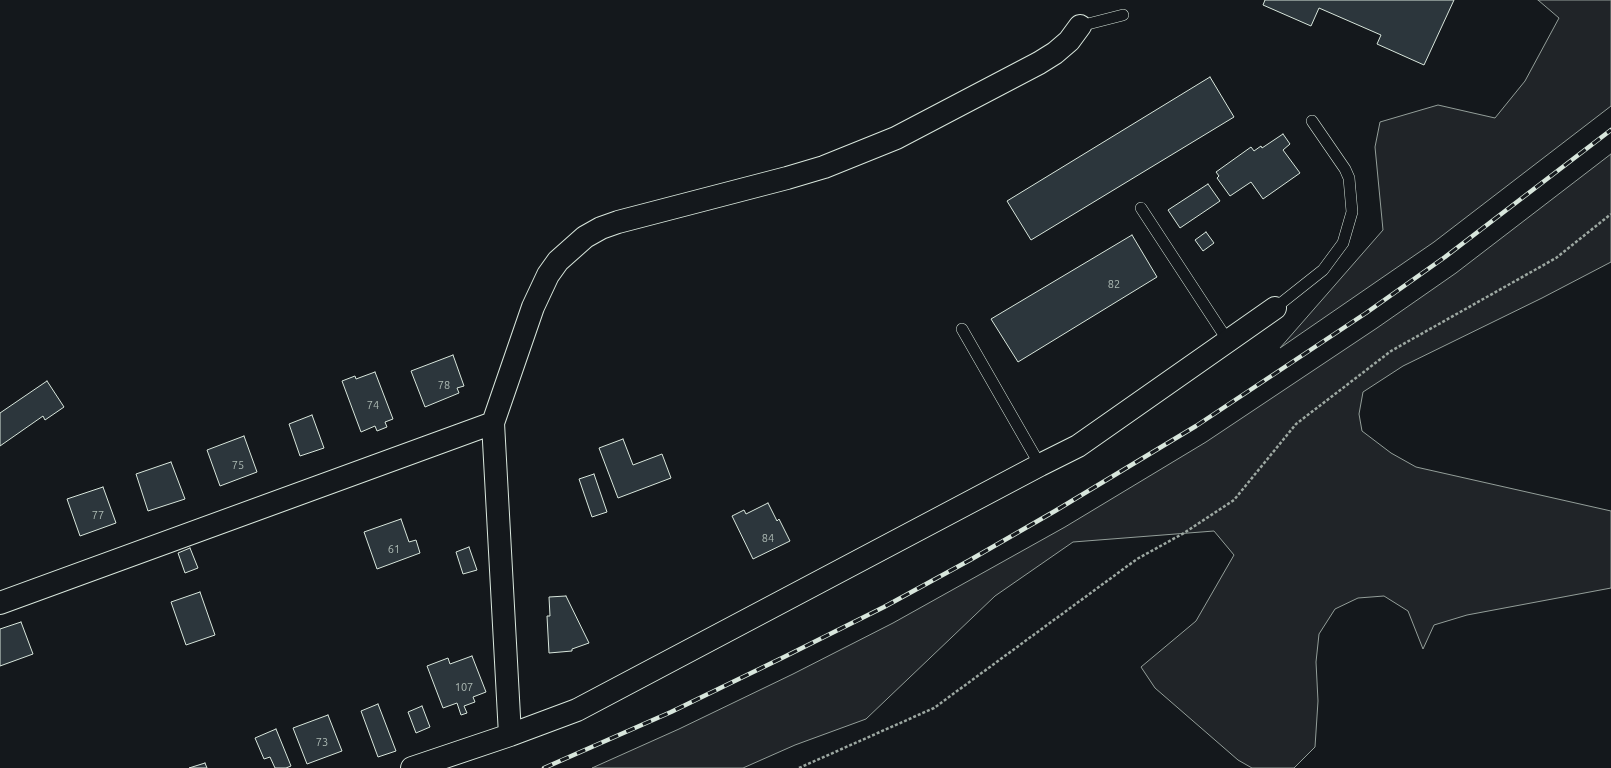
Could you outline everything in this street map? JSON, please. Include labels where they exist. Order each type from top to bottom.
[{"type":"street","points":[[510,735],[493,423],[539,290],[558,261],[584,237],[601,228],[618,222],[824,167],[889,141],[1039,63],[1055,53],[1069,41],[1080,26]]},
{"type":"street","points":[[412,768],[510,735],[577,710],[1078,446],[1276,308]]},
{"type":"street","points":[[0,603],[493,423]]},
{"type":"lane","points":[[1080,26],[1123,15]]},
{"type":"lane","points":[[1276,308],[1324,270],[1343,243],[1352,212],[1349,178],[1345,169],[1312,121]]},
{"type":"lane","points":[[1141,208],[1228,341]]},
{"type":"lane","points":[[962,329],[1040,465]]},
{"type":"path","points":[[799,768],[934,708],[1137,559],[1184,533],[1234,500],[1296,424],[1391,351],[1556,258],[1611,214]]},
{"type":"shaded area","points":[[1538,0],[1611,0],[1611,106],[1434,242],[1280,348],[1383,230],[1375,147],[1380,122],[1438,105],[1495,118],[1525,81],[1559,18]]},
{"type":"shaded area","points":[[1611,154],[1611,262],[1542,298],[1403,366],[1363,392],[1359,414],[1362,431],[1391,453],[1416,467],[1611,511],[1611,588],[1467,615],[1434,625],[1423,649],[1408,611],[1384,596],[1358,598],[1335,609],[1319,634],[1316,662],[1318,701],[1315,747],[1294,768],[1252,768],[1238,760],[1155,688],[1141,667],[1196,621],[1234,555],[1214,531],[1073,542],[995,596],[866,719],[795,745],[743,768],[592,768],[679,729],[793,674],[893,623],[1065,527],[1206,442],[1377,328],[1456,273]]},
{"type":"building","points":[[1265,0],[1454,0],[1424,65],[1377,44],[1381,35],[1319,8],[1311,26],[1263,5]]},
{"type":"building","points":[[1210,77],[1234,117],[1031,240],[1007,201]]},
{"type":"building","points":[[1283,134],[1290,144],[1283,150],[1300,173],[1263,199],[1251,182],[1230,196],[1217,178],[1219,176],[1216,172],[1251,147],[1254,151],[1261,146],[1262,148]]},
{"type":"building","points":[[1208,184],[1220,201],[1180,228],[1168,210]]},
{"type":"building","points":[[1206,232],[1214,243],[1203,251],[1195,240]]},
{"type":"building","points":[[1132,235],[1157,277],[1018,362],[991,319]]},
{"type":"building","points":[[453,355],[464,386],[457,388],[459,393],[425,407],[411,371]]},
{"type":"building","points":[[375,372],[393,419],[385,422],[387,427],[377,431],[375,426],[361,432],[342,381],[355,376],[356,379]]},
{"type":"building","points":[[47,381],[64,407],[45,420],[43,416],[0,446],[0,413]]},
{"type":"building","points":[[312,415],[324,448],[300,456],[289,424]]},
{"type":"building","points":[[244,436],[257,472],[220,486],[207,450]]},
{"type":"building","points":[[623,439],[633,465],[662,454],[671,478],[618,498],[599,448]]},
{"type":"building","points":[[171,462],[185,499],[148,511],[136,474]]},
{"type":"building","points":[[594,474],[607,512],[592,517],[579,479]]},
{"type":"building","points":[[103,487],[116,523],[80,536],[67,499]]},
{"type":"building","points":[[768,503],[777,521],[779,519],[790,541],[753,559],[732,516],[744,510],[746,514]]},
{"type":"building","points":[[401,519],[409,542],[416,540],[420,553],[377,569],[364,532]]},
{"type":"building","points":[[469,547],[477,570],[463,574],[456,552]]},
{"type":"building","points":[[190,548],[198,568],[185,573],[178,553]]},
{"type":"building","points":[[200,592],[215,635],[186,645],[171,602]]},
{"type":"building","points":[[566,596],[589,643],[572,649],[572,651],[549,653],[547,616],[550,616],[549,597]]},
{"type":"building","points":[[21,622],[33,654],[0,666],[0,629]]},
{"type":"building","points":[[472,656],[486,692],[473,697],[475,702],[464,706],[467,713],[461,715],[457,703],[443,708],[427,666],[448,658],[450,664]]},
{"type":"building","points":[[378,704],[396,751],[378,757],[361,711]]},
{"type":"building","points":[[422,706],[430,727],[416,733],[408,712]]},
{"type":"building","points":[[328,715],[342,751],[307,764],[293,728]]},
{"type":"building","points":[[276,729],[291,766],[286,768],[275,768],[270,757],[264,759],[255,738]]},
{"type":"building","points":[[205,763],[207,768],[189,768]]},
{"type":"railway","points":[[544,768],[671,712],[884,607],[1055,511],[1196,426],[1366,313],[1445,257],[1611,130]]}]
